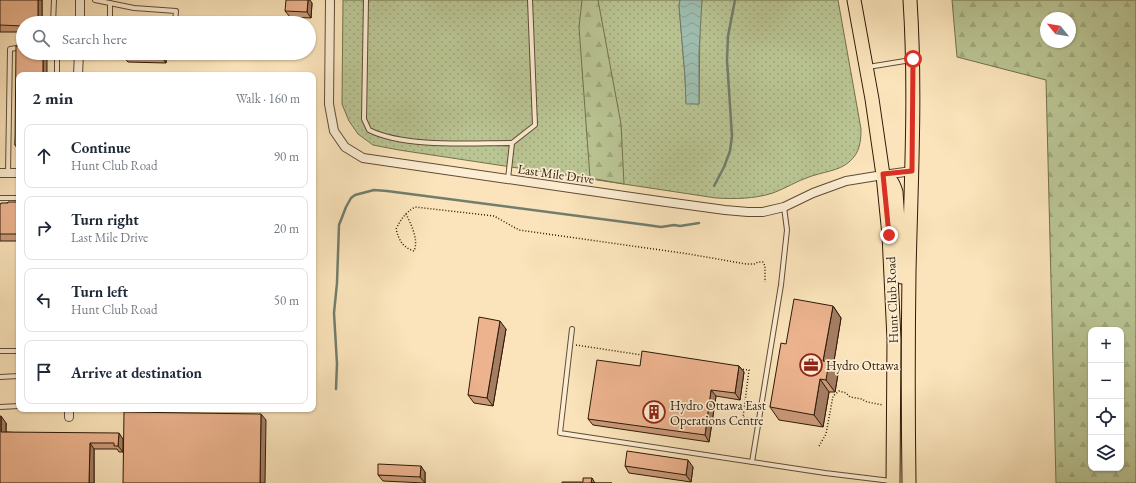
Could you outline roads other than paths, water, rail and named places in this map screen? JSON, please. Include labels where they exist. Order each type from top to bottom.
[{"type":"main road","name":"Hunt Club Road","points":[[854,0],[867,67],[883,174],[890,251],[894,326],[896,483]]},
{"type":"main road","name":"Hunt Club Road","points":[[909,483],[909,273],[913,59],[910,0]]},
{"type":"main road","points":[[883,174],[892,182],[896,192],[906,357],[909,369]]},
{"type":"street","points":[[80,0],[80,16]]},
{"type":"street","name":"Last Mile Drive","points":[[330,0],[329,104],[334,130],[345,147],[363,158],[725,210],[763,212],[784,207],[846,181],[883,174],[912,171]]},
{"type":"street","points":[[78,72],[79,60]]},
{"type":"street","points":[[4,173],[16,173]]},
{"type":"lane","points":[[53,16],[54,0]]},
{"type":"lane","points":[[95,0],[134,8],[176,12],[176,16]]},
{"type":"lane","points":[[366,0],[364,119],[369,130],[380,136],[420,142],[512,143],[535,124],[530,0]]},
{"type":"lane","points":[[110,3],[110,16]]},
{"type":"lane","points":[[4,173],[10,49],[16,48]]},
{"type":"lane","points":[[867,67],[913,59]]},
{"type":"lane","points":[[56,72],[57,60]]},
{"type":"lane","points":[[508,180],[512,143]]},
{"type":"lane","points":[[0,198],[16,198]]},
{"type":"lane","points":[[752,462],[782,277],[786,230],[784,207]]},
{"type":"lane","points":[[572,329],[560,433],[896,483]]},
{"type":"lane","points":[[0,351],[16,351]]},
{"type":"lane","points":[[0,377],[16,376]]},
{"type":"lane","points":[[0,407],[16,406]]},
{"type":"water","points":[[680,0],[702,0],[699,52],[699,104],[686,104],[679,6]]},
{"type":"waterway","points":[[714,186],[730,151],[732,136],[727,60],[728,36],[735,0]]},
{"type":"waterway","points":[[336,389],[337,364],[334,313],[337,283],[339,225],[346,207],[351,198],[355,195],[374,190],[387,191],[661,227],[699,223]]},
{"type":"place","name":"Hydro Ottawa","points":[[811,365]]},
{"type":"place","name":"Hydro Ottawa East Operations Centre","points":[[654,412]]}]
